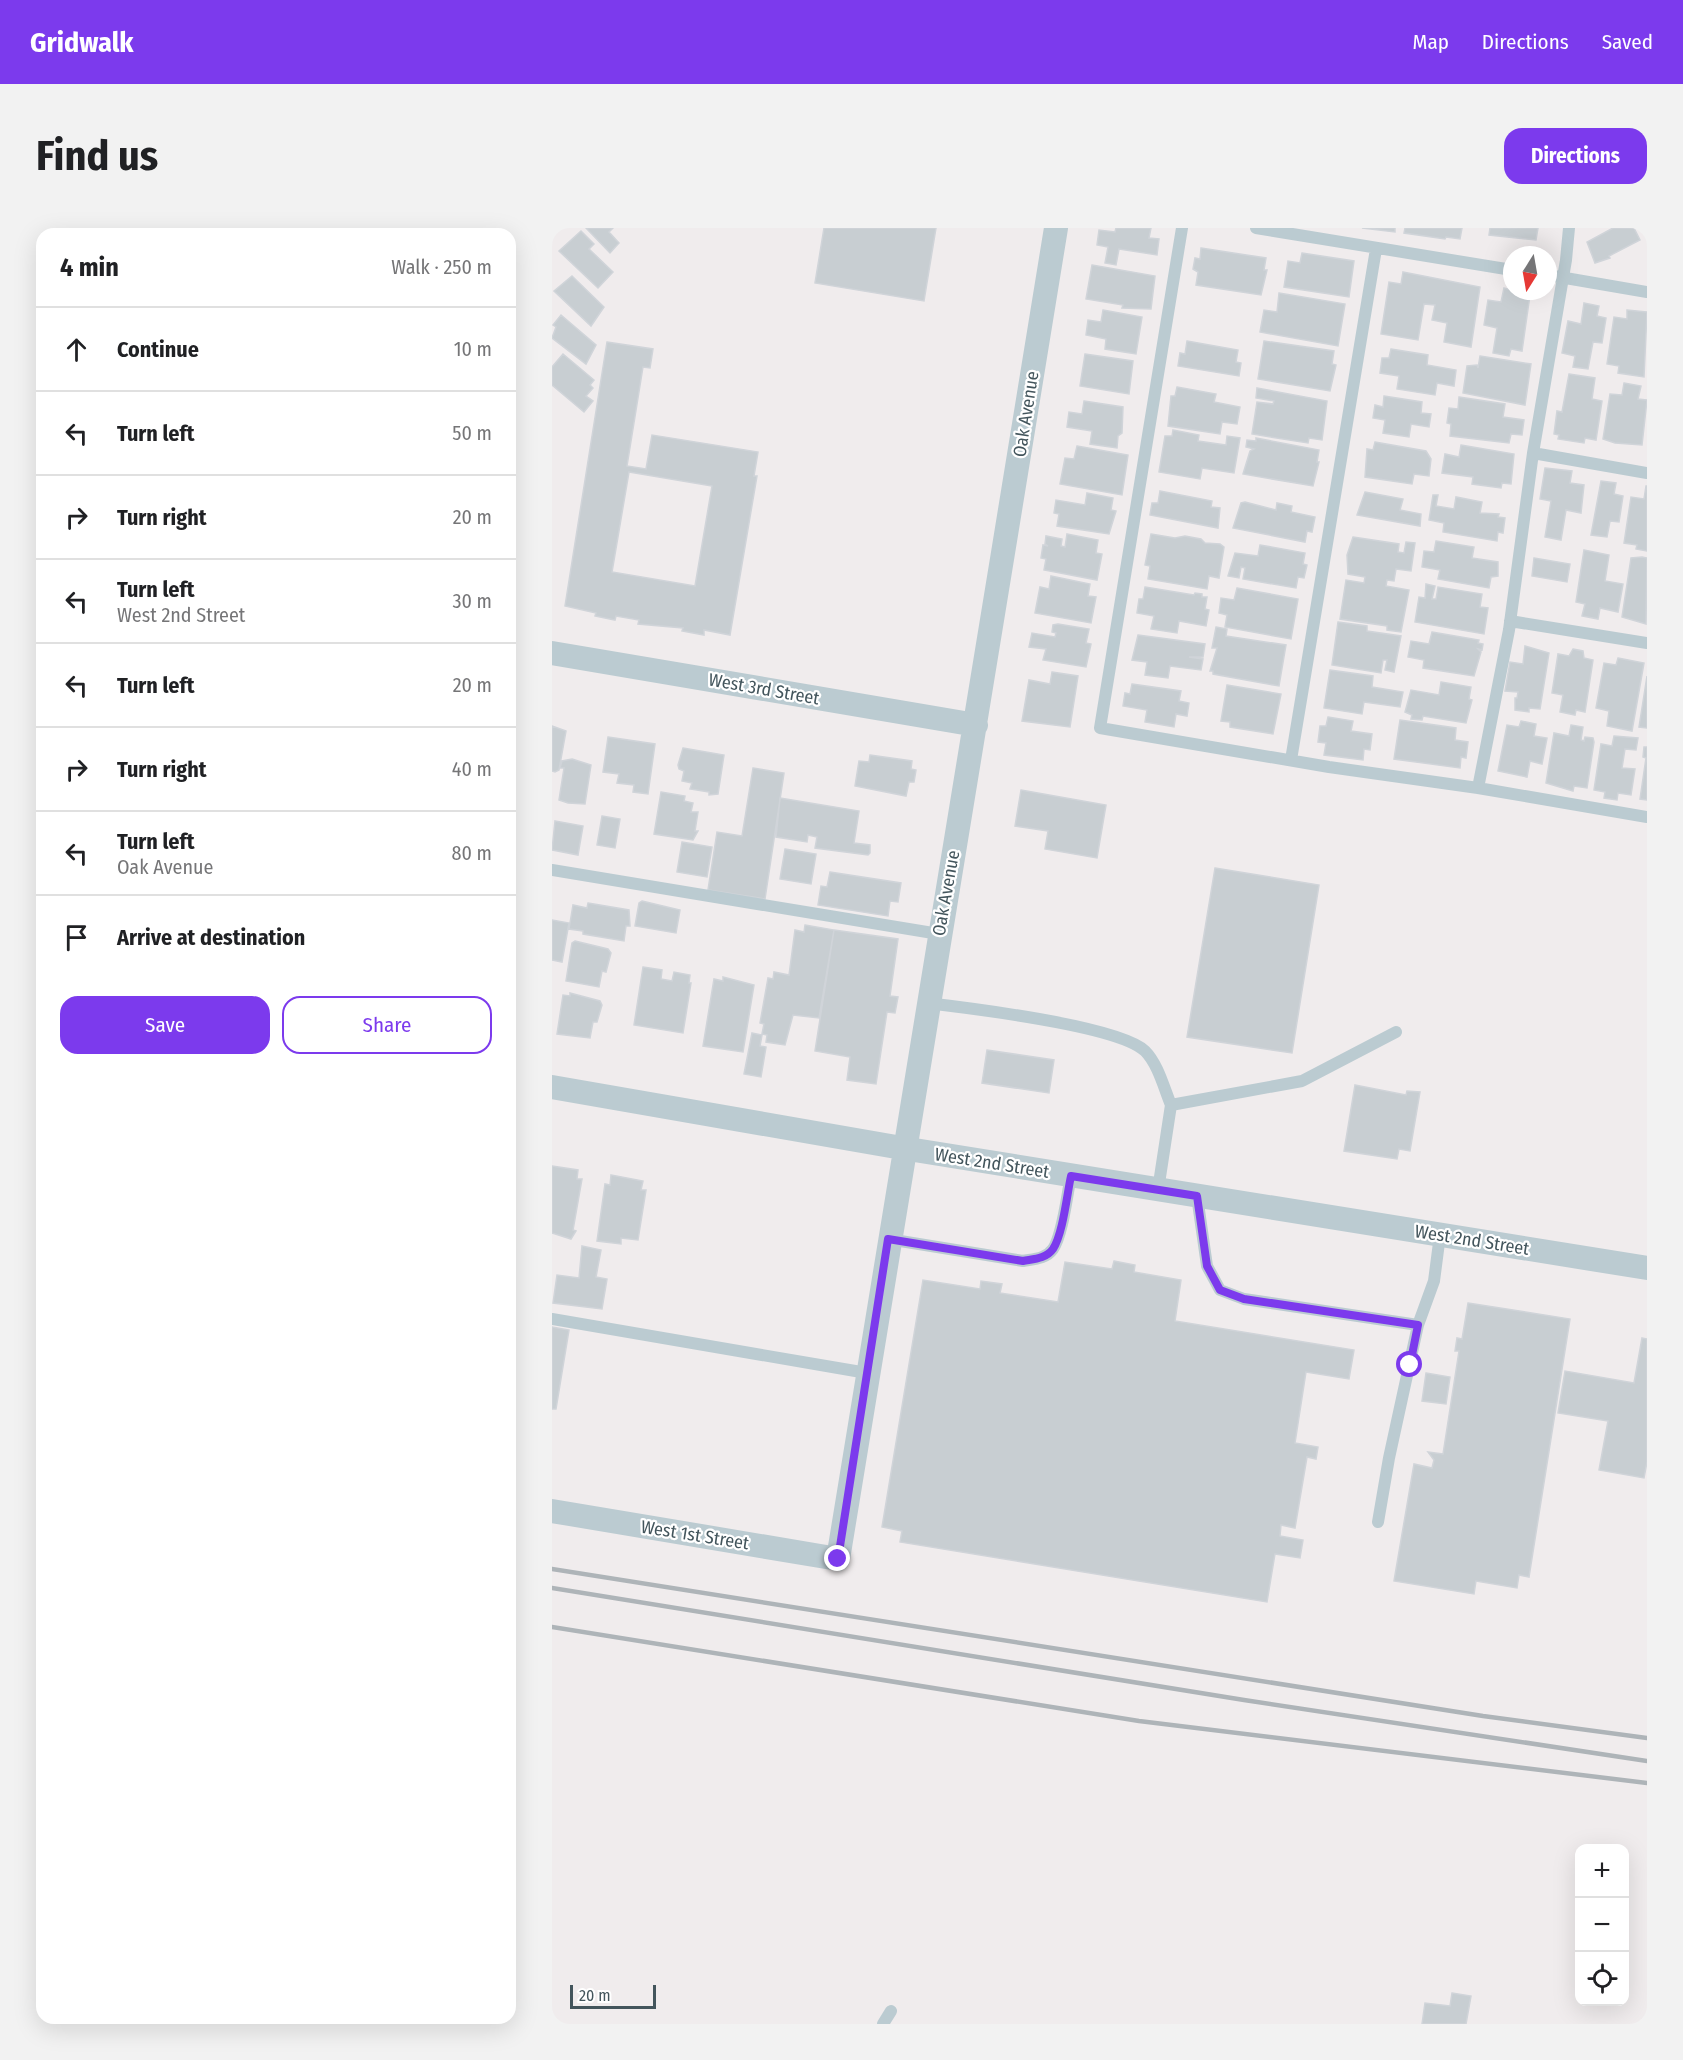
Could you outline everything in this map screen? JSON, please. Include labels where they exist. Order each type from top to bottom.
[{"type":"street","name":"Oak Avenue","points":[[838,1559],[902,1148],[976,725],[1056,228]]},
{"type":"street","name":"West 3rd Street","points":[[552,653],[976,725]]},
{"type":"street","name":"West 2nd Street","points":[[552,1087],[1071,1176],[1647,1268]]},
{"type":"street","name":"West 1st Street","points":[[552,1512],[838,1559]]},
{"type":"lane","points":[[1182,228],[1101,728],[1647,817]]},
{"type":"lane","points":[[1256,228],[1503,269]]},
{"type":"lane","points":[[1478,788],[1510,621],[1533,453],[1563,278],[1569,228]]},
{"type":"lane","points":[[1291,760],[1377,249]]},
{"type":"lane","points":[[1557,277],[1647,292]]},
{"type":"lane","points":[[1533,453],[1647,472]]},
{"type":"lane","points":[[1510,621],[1647,643]]},
{"type":"lane","points":[[552,870],[939,934]]},
{"type":"lane","points":[[927,1003],[1066,1025],[1130,1041],[1145,1052],[1153,1062],[1171,1105],[1158,1190]]},
{"type":"lane","points":[[1171,1105],[1302,1081],[1396,1032]]},
{"type":"lane","points":[[888,1239],[1023,1261],[1041,1258],[1052,1251],[1057,1239],[1071,1176]]},
{"type":"lane","points":[[1197,1196],[1207,1266],[1220,1290],[1244,1299],[1418,1325]]},
{"type":"lane","points":[[1378,1522],[1389,1458],[1418,1325],[1434,1281],[1440,1235]]},
{"type":"lane","points":[[552,1318],[867,1372]]},
{"type":"lane","points":[[883,2024],[891,2011]]},
{"type":"building","points":[[586,228],[613,228],[609,232],[619,243],[610,253]]},
{"type":"building","points":[[824,228],[936,228],[924,301],[815,283]]},
{"type":"building","points":[[1116,228],[1151,228],[1149,238],[1159,239],[1157,255],[1119,249],[1116,265],[1105,263],[1108,247],[1097,245],[1099,230],[1115,232]]},
{"type":"building","points":[[1362,228],[1395,228],[1395,232]]},
{"type":"building","points":[[1405,228],[1462,228],[1460,239],[1446,237],[1445,239],[1404,233]]},
{"type":"building","points":[[1490,228],[1538,228],[1536,240],[1489,235]]},
{"type":"building","points":[[1613,228],[1634,228],[1640,240],[1609,256],[1610,258],[1595,263],[1587,242]]},
{"type":"building","points":[[581,231],[594,244],[589,249],[613,272],[598,288],[559,251]]},
{"type":"building","points":[[1201,248],[1266,258],[1264,270],[1267,270],[1261,295],[1196,285],[1198,272],[1193,269],[1195,258],[1200,259]]},
{"type":"building","points":[[1302,253],[1354,261],[1349,297],[1284,287],[1288,261],[1300,263]]},
{"type":"building","points":[[1092,265],[1155,276],[1151,309],[1122,308],[1123,305],[1086,299]]},
{"type":"building","points":[[1403,272],[1480,287],[1471,347],[1444,342],[1447,323],[1432,320],[1435,305],[1424,304],[1418,340],[1381,334],[1389,282],[1401,284]]},
{"type":"building","points":[[572,276],[604,307],[591,326],[554,291]]},
{"type":"building","points":[[1279,293],[1345,304],[1338,346],[1260,332],[1264,310],[1277,312]]},
{"type":"building","points":[[1503,293],[1503,300],[1529,300],[1522,351],[1511,349],[1509,356],[1493,353],[1497,328],[1484,325],[1488,300],[1501,302]]},
{"type":"building","points":[[1584,303],[1599,306],[1597,316],[1606,318],[1602,343],[1593,342],[1588,369],[1573,367],[1575,356],[1562,353],[1568,321],[1581,324]]},
{"type":"building","points":[[1103,310],[1142,317],[1136,354],[1105,349],[1106,339],[1086,335],[1088,320],[1101,322]]},
{"type":"building","points":[[1627,310],[1647,312],[1644,377],[1618,373],[1619,366],[1607,364],[1614,317],[1627,319]]},
{"type":"building","points":[[561,315],[596,345],[586,364],[552,338],[556,327],[553,325]]},
{"type":"building","points":[[1187,341],[1238,350],[1236,362],[1241,363],[1239,376],[1178,366],[1180,353],[1185,354]]},
{"type":"building","points":[[1264,341],[1334,351],[1332,364],[1336,365],[1330,391],[1258,379]]},
{"type":"building","points":[[607,342],[653,349],[650,368],[643,367],[627,466],[646,469],[652,435],[758,452],[754,476],[757,476],[730,635],[704,630],[704,635],[682,631],[683,628],[638,624],[639,620],[616,616],[615,620],[565,606]],"holes":[[[629,472],[712,486],[695,586],[612,572]]]},
{"type":"building","points":[[1391,349],[1428,355],[1427,365],[1456,370],[1454,386],[1437,383],[1435,395],[1397,389],[1399,376],[1380,373],[1382,358],[1389,358]]},
{"type":"building","points":[[563,354],[594,380],[590,385],[593,388],[586,396],[593,401],[584,412],[552,385],[552,367]]},
{"type":"building","points":[[1085,354],[1133,361],[1129,394],[1080,386]]},
{"type":"building","points":[[1480,356],[1531,364],[1525,405],[1463,393],[1467,366],[1477,365],[1478,368]]},
{"type":"building","points":[[1569,374],[1595,378],[1592,399],[1602,401],[1596,440],[1585,438],[1584,443],[1558,439],[1559,435],[1554,434],[1557,411],[1562,412]]},
{"type":"building","points":[[1624,383],[1641,386],[1638,399],[1647,400],[1642,445],[1615,443],[1603,439],[1610,394],[1622,395]]},
{"type":"building","points":[[1177,387],[1216,394],[1214,402],[1240,407],[1237,424],[1222,422],[1220,434],[1168,426],[1171,396],[1175,396]]},
{"type":"building","points":[[1257,388],[1327,401],[1322,440],[1309,438],[1308,443],[1252,434],[1257,402],[1273,404],[1274,401],[1256,398]]},
{"type":"building","points":[[1384,396],[1422,402],[1421,413],[1431,414],[1429,427],[1411,424],[1409,437],[1383,433],[1385,420],[1373,418],[1375,405],[1383,407]]},
{"type":"building","points":[[1459,397],[1505,404],[1503,417],[1524,420],[1522,435],[1511,434],[1509,443],[1450,436],[1451,424],[1447,423],[1449,408],[1458,409]]},
{"type":"building","points":[[1084,401],[1123,407],[1122,433],[1118,436],[1117,448],[1090,444],[1092,431],[1067,427],[1069,412],[1082,414]]},
{"type":"building","points":[[1173,430],[1199,435],[1198,441],[1226,445],[1227,436],[1240,438],[1234,473],[1202,468],[1200,479],[1159,472],[1165,436],[1172,436]]},
{"type":"building","points":[[1256,438],[1319,450],[1317,462],[1319,462],[1313,486],[1243,474],[1250,451],[1254,449],[1246,447],[1247,440],[1256,441]]},
{"type":"building","points":[[1375,442],[1426,451],[1431,459],[1429,476],[1414,474],[1412,484],[1365,477],[1367,449],[1373,450]]},
{"type":"building","points":[[1461,445],[1514,454],[1511,484],[1502,483],[1501,488],[1472,484],[1473,477],[1442,473],[1445,454],[1459,457]]},
{"type":"building","points":[[1077,446],[1128,455],[1122,495],[1060,484],[1065,458],[1074,459]]},
{"type":"building","points":[[1545,468],[1572,471],[1570,483],[1584,485],[1581,513],[1566,510],[1561,540],[1545,537],[1551,501],[1540,499]]},
{"type":"building","points":[[1601,481],[1616,483],[1614,494],[1623,496],[1619,522],[1610,521],[1607,537],[1591,535]]},
{"type":"building","points":[[1646,486],[1647,551],[1636,549],[1637,545],[1624,543],[1631,497],[1644,499]]},
{"type":"building","points":[[1160,491],[1212,501],[1211,507],[1220,508],[1218,528],[1150,515],[1152,503],[1158,503]]},
{"type":"building","points":[[1365,492],[1403,499],[1400,510],[1421,514],[1420,526],[1357,515]]},
{"type":"building","points":[[1087,493],[1113,498],[1111,510],[1116,511],[1109,534],[1057,526],[1059,514],[1054,513],[1056,500],[1085,505]]},
{"type":"building","points":[[1433,495],[1438,495],[1436,506],[1454,509],[1456,497],[1482,502],[1480,513],[1499,514],[1498,517],[1505,518],[1503,533],[1498,532],[1497,541],[1443,532],[1444,523],[1429,520]]},
{"type":"building","points":[[1241,503],[1276,510],[1277,503],[1292,506],[1291,512],[1315,517],[1312,532],[1307,531],[1305,542],[1233,528]]},
{"type":"building","points":[[1067,534],[1098,540],[1096,553],[1102,554],[1097,580],[1044,570],[1046,559],[1041,558],[1043,545],[1048,546],[1045,544],[1046,536],[1062,539],[1061,546],[1065,547]]},
{"type":"building","points":[[1151,534],[1175,538],[1185,536],[1201,539],[1205,543],[1220,544],[1224,547],[1219,578],[1209,576],[1207,589],[1148,579],[1150,566],[1145,565]]},
{"type":"building","points":[[1353,537],[1399,544],[1398,552],[1404,553],[1406,542],[1415,543],[1411,571],[1396,569],[1394,581],[1387,580],[1386,586],[1409,590],[1401,632],[1387,630],[1387,626],[1340,619],[1346,580],[1364,583],[1365,577],[1348,574],[1347,555]]},
{"type":"building","points":[[1436,541],[1474,547],[1472,558],[1498,562],[1498,576],[1491,577],[1489,588],[1438,579],[1440,570],[1422,567],[1424,551],[1434,552]]},
{"type":"building","points":[[1260,545],[1305,553],[1303,564],[1307,565],[1304,578],[1298,577],[1296,588],[1243,579],[1245,568],[1241,567],[1239,578],[1228,576],[1235,553],[1258,556]]},
{"type":"building","points":[[1584,550],[1609,555],[1605,581],[1623,584],[1618,612],[1600,608],[1598,619],[1582,616],[1585,604],[1576,602]]},
{"type":"building","points":[[1534,558],[1570,564],[1567,582],[1532,576]]},
{"type":"building","points":[[1631,558],[1647,558],[1646,624],[1622,617]]},
{"type":"building","points":[[1051,576],[1090,584],[1088,596],[1096,597],[1091,623],[1035,613],[1040,587],[1049,589]]},
{"type":"building","points":[[1426,584],[1435,586],[1432,599],[1436,599],[1438,587],[1482,594],[1480,607],[1488,608],[1484,634],[1415,622],[1419,597],[1425,598]]},
{"type":"building","points":[[1145,587],[1194,595],[1195,593],[1202,594],[1202,597],[1207,597],[1205,609],[1209,610],[1206,626],[1179,621],[1177,633],[1151,629],[1154,616],[1137,613],[1139,599],[1143,599]]},
{"type":"building","points":[[1237,588],[1298,599],[1291,639],[1225,627],[1227,615],[1219,613],[1221,598],[1234,600]]},
{"type":"building","points":[[1338,622],[1367,626],[1367,631],[1401,636],[1394,672],[1385,670],[1387,660],[1383,660],[1381,673],[1332,665]]},
{"type":"building","points":[[1053,625],[1089,629],[1086,643],[1091,644],[1086,667],[1043,660],[1046,649],[1029,647],[1032,633],[1055,637],[1056,633],[1052,632]]},
{"type":"building","points":[[1216,627],[1227,629],[1226,636],[1286,645],[1279,686],[1213,674],[1213,671],[1210,671],[1217,648],[1212,648]]},
{"type":"building","points":[[1432,632],[1479,640],[1478,643],[1483,644],[1482,650],[1478,649],[1481,652],[1474,676],[1423,668],[1424,660],[1408,657],[1411,641],[1429,644]]},
{"type":"building","points":[[1138,635],[1205,644],[1203,657],[1189,657],[1203,659],[1201,670],[1170,666],[1168,678],[1145,675],[1147,662],[1132,660]]},
{"type":"building","points":[[1525,646],[1549,653],[1540,709],[1529,708],[1529,712],[1515,710],[1515,698],[1518,692],[1505,691],[1510,662],[1523,664]]},
{"type":"building","points":[[1573,649],[1583,651],[1584,658],[1593,660],[1585,712],[1576,710],[1575,715],[1560,712],[1563,695],[1552,693],[1558,654],[1569,656]]},
{"type":"building","points":[[1618,658],[1644,663],[1632,731],[1607,726],[1609,711],[1596,708],[1604,663],[1616,665]]},
{"type":"building","points":[[1330,670],[1373,676],[1372,687],[1403,692],[1400,707],[1364,702],[1362,714],[1324,708]]},
{"type":"building","points":[[1052,672],[1078,676],[1070,727],[1022,721],[1029,680],[1050,684]]},
{"type":"building","points":[[1647,676],[1647,728],[1639,727]]},
{"type":"building","points":[[1441,682],[1471,687],[1469,699],[1472,700],[1466,723],[1423,716],[1422,720],[1411,719],[1412,715],[1405,712],[1411,690],[1439,695]]},
{"type":"building","points":[[1132,684],[1181,691],[1179,701],[1189,703],[1187,716],[1176,714],[1174,727],[1145,722],[1147,710],[1123,706],[1125,693],[1130,694]]},
{"type":"building","points":[[1227,685],[1281,694],[1273,734],[1230,727],[1230,722],[1221,721]]},
{"type":"building","points":[[1328,717],[1353,721],[1351,731],[1372,734],[1370,750],[1364,749],[1363,760],[1324,755],[1326,743],[1318,742],[1320,726],[1326,726]]},
{"type":"building","points":[[1400,720],[1456,728],[1455,740],[1468,742],[1466,758],[1461,757],[1460,768],[1394,759]]},
{"type":"building","points":[[1521,721],[1536,724],[1534,736],[1547,738],[1542,764],[1530,761],[1527,777],[1498,771],[1507,725],[1519,727]]},
{"type":"building","points":[[1571,725],[1583,727],[1581,740],[1584,741],[1585,737],[1593,738],[1594,742],[1587,788],[1574,786],[1573,791],[1546,783],[1554,733],[1569,736]]},
{"type":"building","points":[[552,726],[566,731],[559,770],[555,772],[552,771]]},
{"type":"building","points":[[1614,736],[1638,738],[1636,750],[1625,749],[1622,768],[1635,769],[1631,795],[1618,793],[1617,800],[1604,798],[1605,792],[1594,790],[1601,744],[1612,746]]},
{"type":"building","points":[[608,737],[655,744],[648,794],[633,792],[634,785],[617,783],[619,774],[603,772]]},
{"type":"building","points":[[1644,747],[1647,747],[1647,800],[1640,799],[1646,758],[1643,757]]},
{"type":"building","points":[[683,748],[724,755],[718,794],[709,795],[709,792],[690,789],[692,783],[682,781],[684,771],[679,769],[678,765]]},
{"type":"building","points":[[870,755],[912,761],[911,769],[916,770],[914,782],[909,782],[906,796],[855,786],[859,761],[869,762]]},
{"type":"building","points":[[572,759],[591,765],[585,804],[559,800],[564,768],[560,768],[562,761]]},
{"type":"building","points":[[753,768],[784,773],[765,899],[708,890],[717,832],[742,836]]},
{"type":"building","points":[[1021,790],[1106,805],[1097,858],[1045,849],[1048,831],[1015,826]]},
{"type":"building","points":[[661,792],[685,796],[684,801],[693,803],[691,812],[698,812],[695,831],[698,831],[693,840],[654,834]]},
{"type":"building","points":[[780,798],[859,811],[854,843],[870,845],[870,853],[868,855],[815,848],[817,837],[808,835],[807,842],[776,837]]},
{"type":"building","points":[[602,816],[620,819],[615,848],[597,845]]},
{"type":"building","points":[[555,821],[583,826],[578,855],[552,850]]},
{"type":"building","points":[[682,842],[712,847],[707,877],[677,872]]},
{"type":"building","points":[[785,849],[816,854],[811,884],[780,879]]},
{"type":"building","points":[[1215,868],[1319,885],[1292,1053],[1187,1037]]},
{"type":"building","points":[[830,872],[901,883],[898,902],[890,901],[888,916],[818,905],[821,886],[827,887]]},
{"type":"building","points":[[642,901],[680,910],[676,933],[635,926],[639,903]]},
{"type":"building","points":[[588,903],[629,910],[630,926],[626,926],[624,941],[583,934],[583,931],[569,929],[573,905],[587,908]]},
{"type":"building","points":[[552,920],[569,923],[562,962],[552,960]]},
{"type":"building","points":[[805,925],[834,930],[819,1018],[793,1015],[785,1045],[766,1042],[767,1035],[762,1034],[764,1024],[760,1023],[768,978],[773,979],[774,972],[789,975],[795,930],[804,932]]},
{"type":"building","points":[[834,930],[898,939],[890,996],[898,997],[895,1013],[887,1012],[876,1084],[847,1080],[850,1057],[815,1051]]},
{"type":"building","points":[[575,941],[608,949],[611,953],[606,972],[602,971],[599,987],[566,981],[572,943]]},
{"type":"building","points":[[643,967],[662,970],[661,979],[672,981],[674,972],[690,975],[689,983],[691,983],[683,1033],[634,1025]]},
{"type":"building","points":[[723,977],[754,985],[743,1052],[703,1046],[714,979],[723,981]]},
{"type":"building","points":[[570,993],[600,1001],[602,1005],[597,1022],[593,1022],[590,1038],[557,1034],[563,995],[570,996]]},
{"type":"building","points":[[752,1033],[762,1035],[760,1046],[766,1047],[761,1077],[744,1074]]},
{"type":"building","points":[[987,1050],[1054,1060],[1049,1093],[982,1083]]},
{"type":"building","points":[[1355,1085],[1406,1095],[1407,1091],[1420,1092],[1410,1151],[1399,1149],[1397,1159],[1344,1151]]},
{"type":"building","points":[[552,1166],[578,1170],[577,1179],[582,1179],[573,1230],[576,1231],[571,1239],[552,1233]]},
{"type":"building","points":[[611,1175],[643,1181],[641,1190],[646,1190],[638,1240],[621,1238],[621,1244],[597,1241],[605,1184],[610,1185]]},
{"type":"building","points":[[582,1246],[601,1250],[596,1277],[607,1279],[602,1309],[553,1303],[557,1275],[579,1278]]},
{"type":"building","points":[[1114,1261],[1135,1265],[1134,1272],[1181,1280],[1175,1321],[1354,1350],[1349,1379],[1306,1372],[1295,1443],[1318,1447],[1316,1459],[1307,1457],[1295,1528],[1281,1525],[1280,1536],[1303,1540],[1300,1558],[1275,1554],[1267,1602],[900,1542],[902,1531],[882,1527],[923,1280],[980,1289],[981,1281],[1002,1284],[1000,1293],[1058,1302],[1065,1262],[1112,1269]]},
{"type":"building","points":[[1468,1303],[1570,1319],[1529,1577],[1519,1575],[1517,1588],[1476,1581],[1474,1594],[1394,1581],[1414,1464],[1432,1468],[1434,1460],[1428,1452],[1443,1454],[1459,1351],[1455,1351],[1457,1338],[1462,1339]]},
{"type":"building","points":[[552,1327],[569,1330],[556,1409],[552,1409]]},
{"type":"building","points":[[1642,1338],[1647,1339],[1647,1462],[1644,1478],[1599,1470],[1608,1421],[1558,1413],[1565,1371],[1634,1383]]},
{"type":"building","points":[[1426,1373],[1450,1377],[1446,1404],[1422,1401]]},
{"type":"building","points":[[1452,1993],[1471,1996],[1466,2024],[1422,2024],[1425,2003],[1450,2006]]},
{"type":"railway","points":[[552,1569],[1483,1716],[1647,1738]]},
{"type":"railway","points":[[552,1588],[1244,1700],[1647,1761]]},
{"type":"railway","points":[[552,1627],[1139,1721],[1647,1783]]},
{"type":"route","points":[[838,1559],[888,1239],[1023,1261],[1041,1258],[1052,1251],[1057,1239],[1071,1176],[1197,1196],[1207,1266],[1220,1290],[1244,1299],[1418,1325],[1410,1365]]}]
